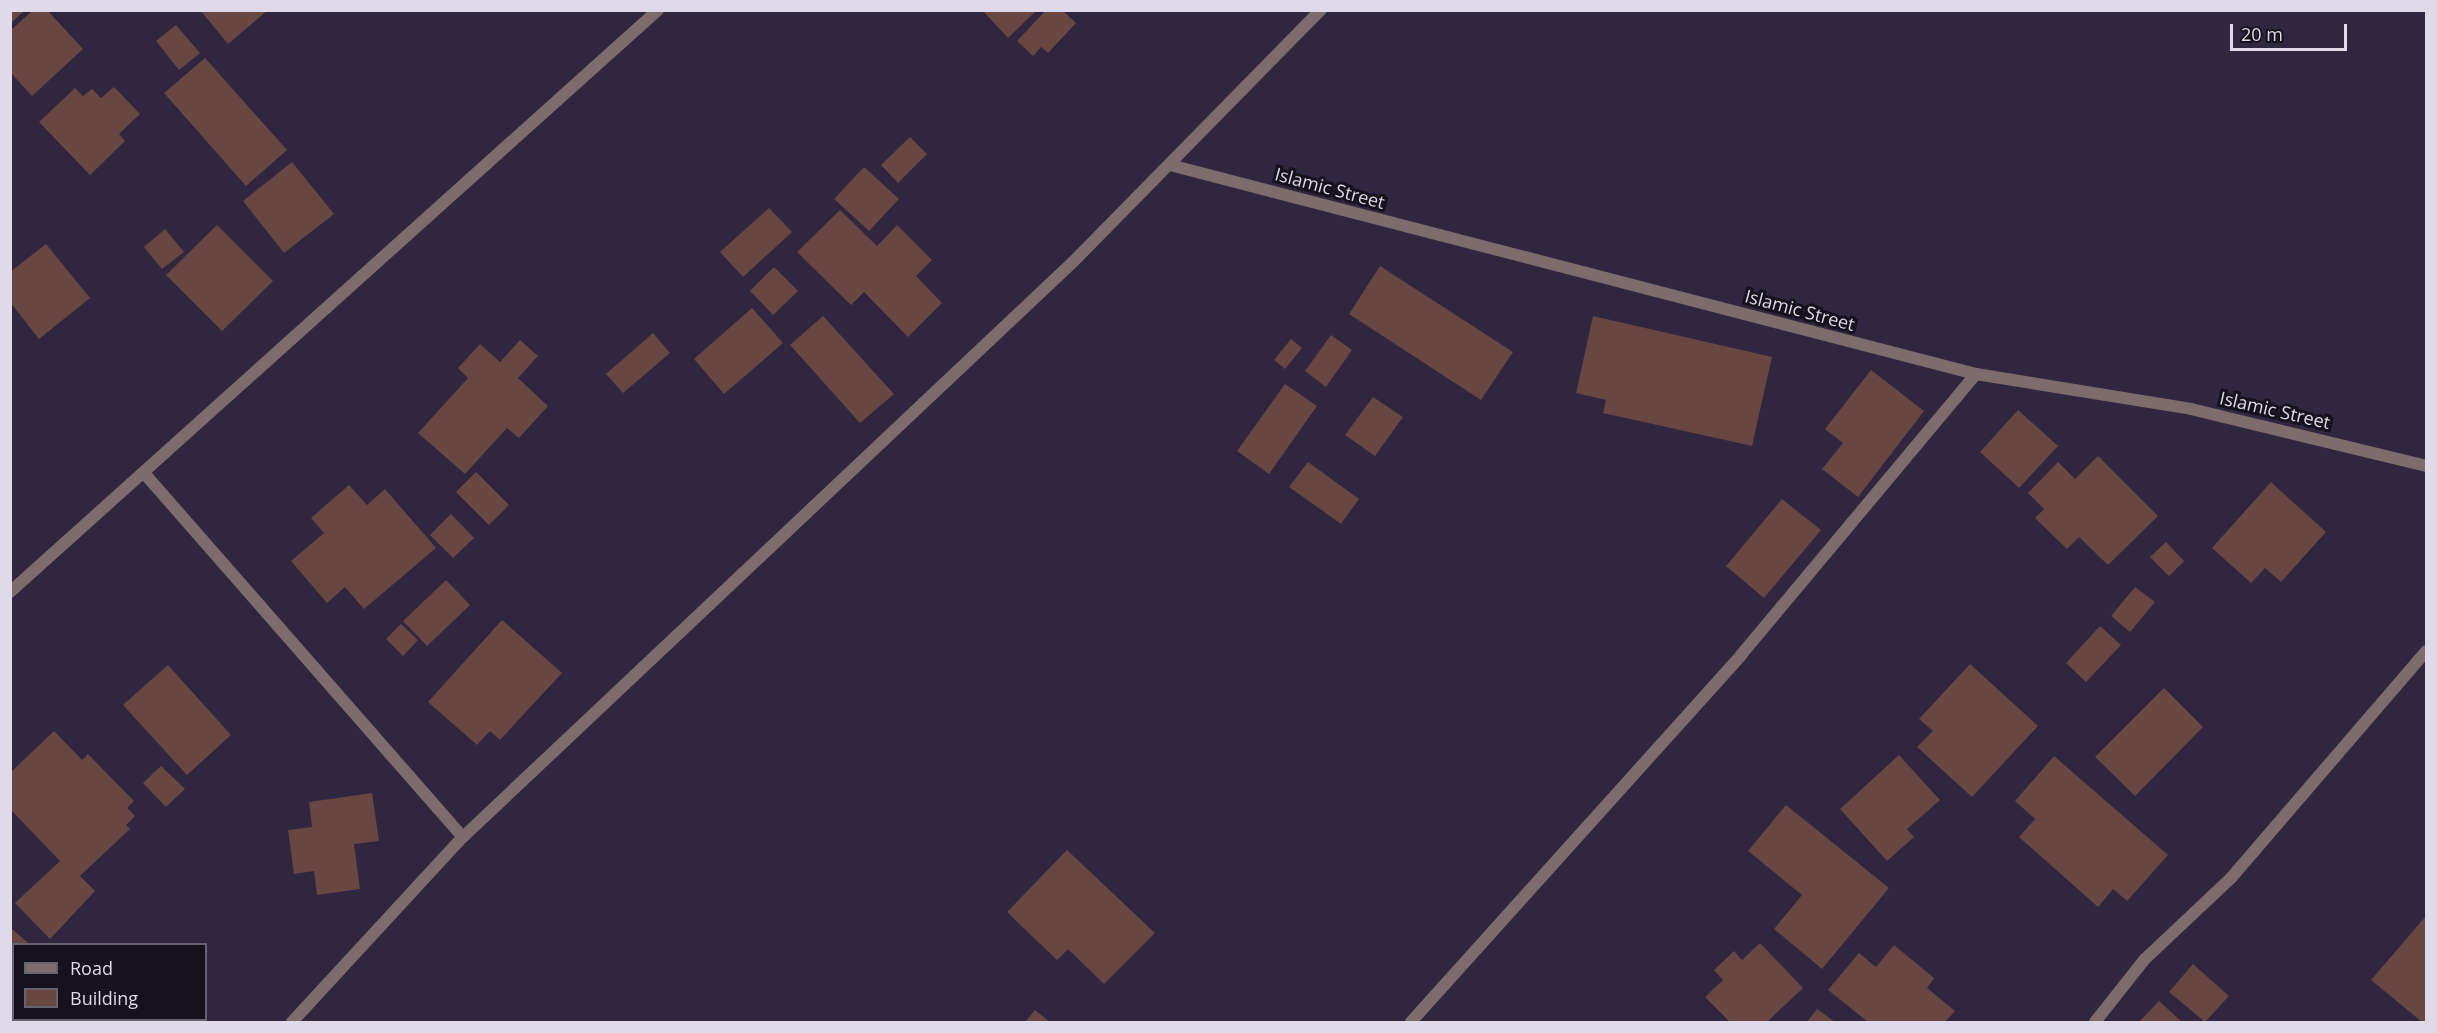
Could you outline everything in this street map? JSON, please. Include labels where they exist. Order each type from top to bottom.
[{"type":"street","points":[[10,592],[658,10]]},
{"type":"street","points":[[292,1023],[463,837],[1170,165],[1321,10]]},
{"type":"street","name":"Islamic Street","points":[[1170,165],[1976,374],[2191,409],[2427,466]]},
{"type":"street","points":[[1411,1023],[1741,655],[1976,374]]},
{"type":"street","points":[[144,473],[463,837]]},
{"type":"street","points":[[2095,1023],[2145,959],[2231,878],[2427,651]]},
{"type":"building","points":[[10,10],[25,10],[10,24]]},
{"type":"building","points":[[33,10],[47,10],[83,49],[32,96],[10,72],[10,31]]},
{"type":"building","points":[[200,10],[268,10],[228,44]]},
{"type":"building","points":[[982,10],[1037,10],[1008,38]]},
{"type":"building","points":[[1046,10],[1062,10],[1076,23],[1048,53],[1041,47],[1033,56],[1017,41]]},
{"type":"building","points":[[176,25],[200,53],[179,70],[156,41]]},
{"type":"building","points":[[205,58],[287,150],[246,186],[164,93]]},
{"type":"building","points":[[114,87],[140,114],[119,134],[125,141],[90,175],[39,122],[75,88],[83,96],[92,89],[101,98]]},
{"type":"building","points":[[910,137],[927,154],[898,183],[881,165]]},
{"type":"building","points":[[292,162],[334,214],[284,253],[243,201]]},
{"type":"building","points":[[864,167],[899,199],[869,231],[834,199]]},
{"type":"building","points":[[769,208],[792,232],[743,277],[720,252]]},
{"type":"building","points":[[840,210],[877,246],[897,225],[932,260],[916,276],[942,303],[908,337],[864,292],[851,305],[797,252]]},
{"type":"building","points":[[217,225],[273,281],[222,331],[166,275]]},
{"type":"building","points":[[165,229],[184,252],[162,269],[144,247]]},
{"type":"building","points":[[46,244],[90,298],[39,339],[10,302],[10,272]]},
{"type":"building","points":[[1380,266],[1513,352],[1481,400],[1349,314]]},
{"type":"building","points":[[774,267],[798,291],[773,315],[750,291]]},
{"type":"building","points":[[752,308],[783,343],[724,394],[694,359]]},
{"type":"building","points":[[823,316],[894,394],[860,423],[790,345]]},
{"type":"building","points":[[1593,316],[1772,357],[1752,446],[1603,413],[1606,400],[1576,393]]},
{"type":"building","points":[[653,333],[670,353],[623,393],[606,374]]},
{"type":"building","points":[[1331,335],[1352,350],[1326,387],[1305,371]]},
{"type":"building","points":[[1291,339],[1302,348],[1285,369],[1274,360]]},
{"type":"building","points":[[520,340],[538,356],[518,378],[548,406],[519,438],[507,428],[465,474],[418,433],[468,378],[458,368],[480,344],[500,362]]},
{"type":"building","points":[[1871,370],[1924,411],[1858,497],[1822,469],[1843,443],[1825,429]]},
{"type":"building","points":[[1285,384],[1317,406],[1269,474],[1237,451]]},
{"type":"building","points":[[1373,397],[1403,417],[1375,456],[1345,435]]},
{"type":"building","points":[[2018,410],[2058,446],[2019,488],[1980,452]]},
{"type":"building","points":[[2098,456],[2158,516],[2108,565],[2079,537],[2067,549],[2035,518],[2044,509],[2028,493],[2058,462],[2075,479]]},
{"type":"building","points":[[1308,462],[1359,499],[1341,524],[1289,487]]},
{"type":"building","points":[[476,472],[509,505],[489,525],[456,492]]},
{"type":"building","points":[[2271,482],[2326,532],[2281,582],[2265,568],[2251,583],[2212,548]]},
{"type":"building","points":[[349,485],[367,505],[385,489],[436,548],[364,609],[345,587],[327,603],[291,561],[324,533],[311,518]]},
{"type":"building","points":[[1782,499],[1821,530],[1764,598],[1726,566]]},
{"type":"building","points":[[451,514],[474,538],[453,558],[430,535]]},
{"type":"building","points":[[2166,542],[2184,561],[2169,576],[2150,557]]},
{"type":"building","points":[[446,580],[470,605],[427,646],[403,621]]},
{"type":"building","points":[[2135,587],[2155,602],[2130,632],[2111,616]]},
{"type":"building","points":[[502,620],[562,673],[500,740],[490,731],[477,745],[428,702]]},
{"type":"building","points":[[401,624],[418,640],[403,656],[386,639]]},
{"type":"building","points":[[2100,626],[2121,645],[2086,682],[2066,663]]},
{"type":"building","points":[[1970,664],[2038,726],[1972,797],[1917,747],[1933,731],[1919,719]]},
{"type":"building","points":[[168,665],[231,735],[187,775],[123,705]]},
{"type":"building","points":[[2164,688],[2203,727],[2135,796],[2095,757]]},
{"type":"building","points":[[54,731],[82,760],[88,754],[134,801],[127,808],[135,816],[126,825],[130,829],[80,876],[95,891],[50,939],[15,903],[60,861],[10,809],[10,773]]},
{"type":"building","points":[[1899,755],[1940,800],[1907,829],[1914,837],[1887,861],[1840,809]]},
{"type":"building","points":[[2054,756],[2168,855],[2127,901],[2113,889],[2098,907],[2019,837],[2035,819],[2015,801]]},
{"type":"building","points":[[161,766],[185,789],[166,807],[143,783]]},
{"type":"building","points":[[372,793],[379,841],[354,844],[360,889],[317,895],[314,871],[294,874],[288,830],[312,827],[309,802]]},
{"type":"building","points":[[1786,805],[1889,888],[1822,969],[1774,929],[1802,895],[1748,851]]},
{"type":"building","points":[[1067,850],[1155,933],[1104,984],[1068,949],[1057,960],[1007,912]]},
{"type":"building","points":[[2426,916],[2426,1022],[2422,1022],[2371,980]]},
{"type":"building","points":[[10,927],[28,943],[12,943],[10,963]]},
{"type":"building","points":[[1760,943],[1803,988],[1767,1022],[1730,1022],[1705,997],[1723,980],[1714,970],[1734,951],[1742,960]]},
{"type":"building","points":[[1894,945],[1934,978],[1927,988],[1955,1011],[1945,1022],[1868,1022],[1828,990],[1859,953],[1876,967]]},
{"type":"building","points":[[2193,964],[2229,996],[2205,1022],[2169,992]]},
{"type":"building","points":[[2159,1001],[2182,1022],[2139,1022]]},
{"type":"building","points":[[1817,1009],[1835,1022],[1807,1022]]},
{"type":"building","points":[[1035,1010],[1050,1022],[1025,1022]]}]
